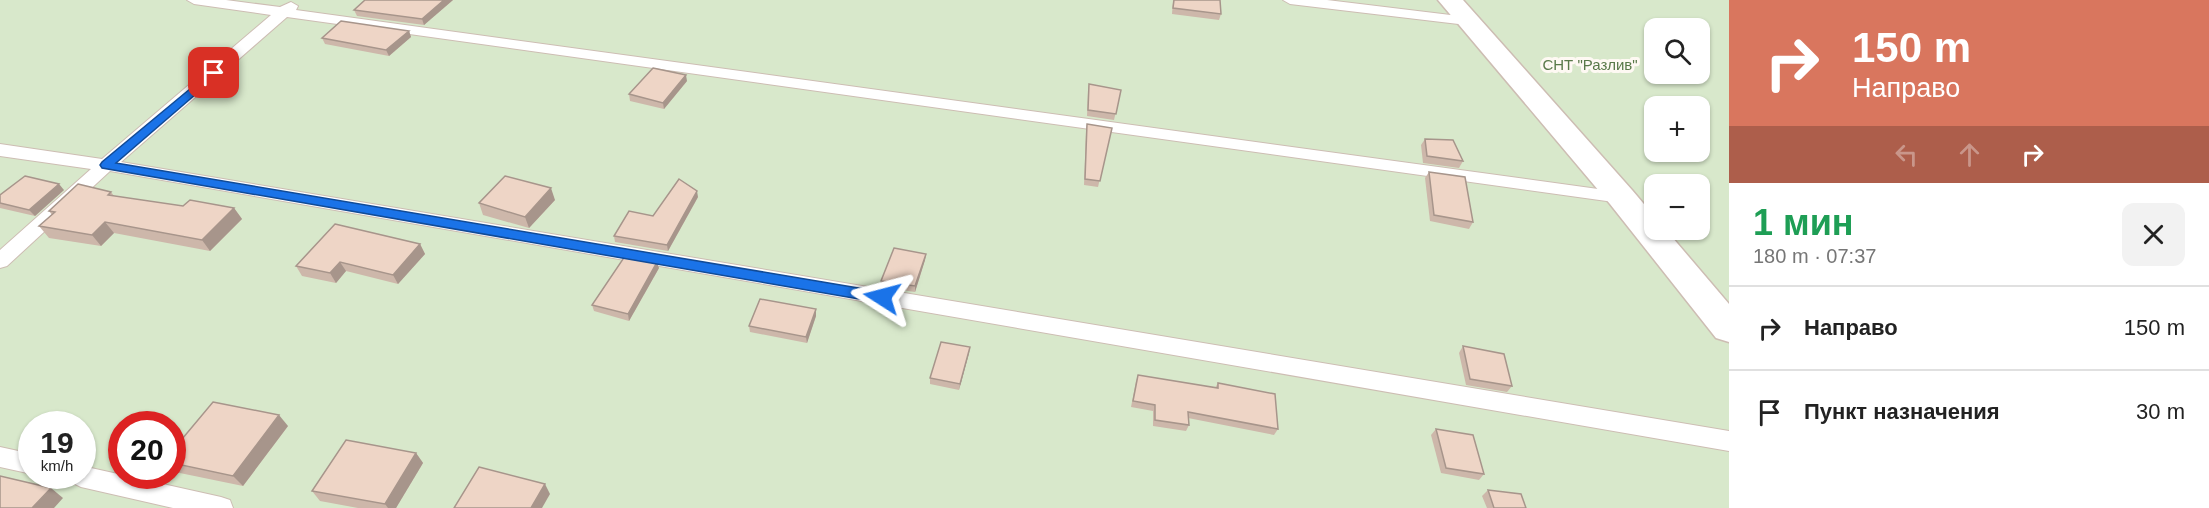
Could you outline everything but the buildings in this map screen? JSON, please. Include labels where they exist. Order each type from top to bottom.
[{"type":"street","points":[[1459,10],[1621,197],[1729,328]]},
{"type":"lane","points":[[194,0],[293,5],[1621,197]]},
{"type":"lane","points":[[1290,0],[1459,10]]},
{"type":"lane","points":[[0,261],[106,165],[293,5]]},
{"type":"lane","points":[[0,150],[106,165],[1729,441]]},
{"type":"lane","points":[[0,457],[18,461]]},
{"type":"lane","points":[[96,479],[221,508]]},
{"type":"green space","name":"СНТ \"Разлив\"","points":[[0,0],[1729,0],[1729,508],[0,508]]},
{"type":"route","points":[[214,73],[106,165],[882,297]]}]
